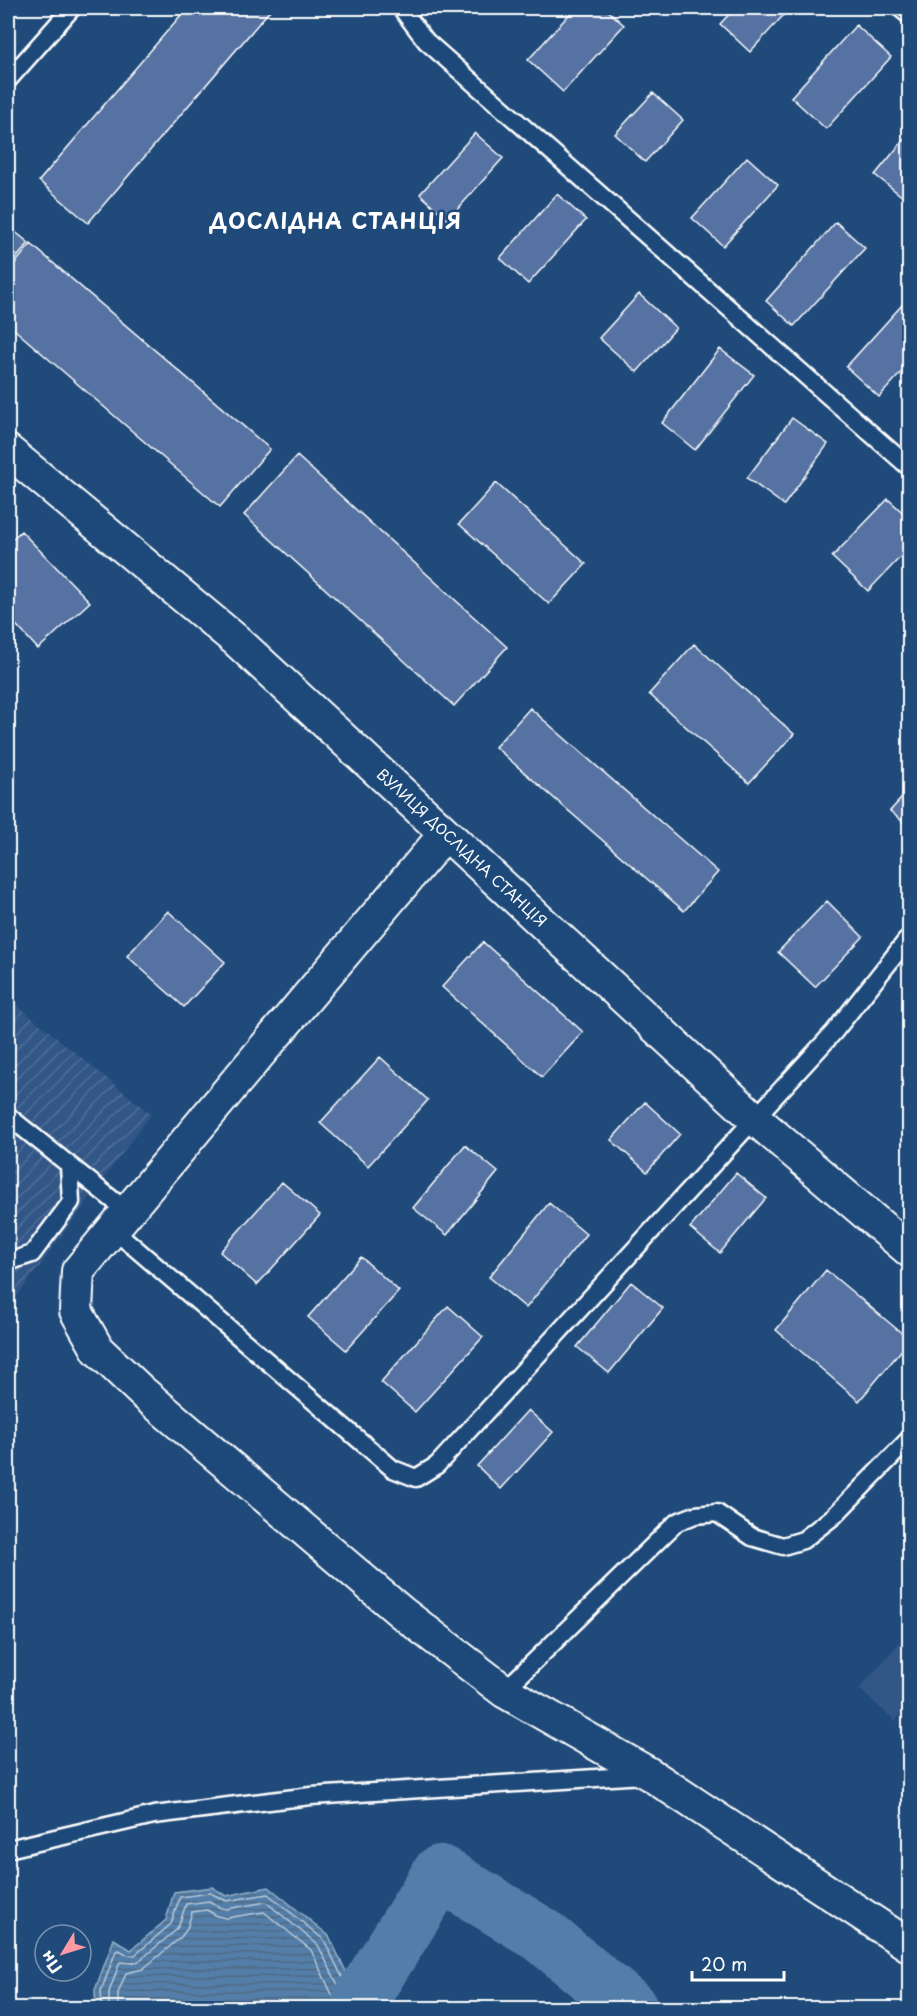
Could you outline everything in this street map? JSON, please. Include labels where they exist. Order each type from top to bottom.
[{"type":"street","name":"ВУЛИЦЯ ДОСЛІДНА СТАНЦІЯ","points":[[8,451],[237,641],[754,1118],[909,1251]]},
{"type":"street","points":[[445,834],[78,1271],[76,1311],[98,1350],[141,1391],[401,1612],[504,1691],[651,1775],[909,1946]]},
{"type":"lane","points":[[8,80],[72,8]]},
{"type":"lane","points":[[900,8],[909,16]]},
{"type":"lane","points":[[405,9],[426,42],[909,468]]},
{"type":"lane","points":[[8,1116],[69,1165],[120,1220],[393,1469],[416,1479],[437,1465],[834,1032],[909,936]]},
{"type":"lane","points":[[8,1262],[32,1254],[71,1202],[69,1165]]},
{"type":"lane","points":[[504,1691],[677,1522],[695,1515],[717,1514],[752,1537],[783,1546],[803,1540],[834,1516],[909,1438]]},
{"type":"lane","points":[[8,1849],[154,1815],[311,1796],[651,1775]]},
{"type":"shaded area","points":[[8,998],[151,1114],[8,1309]]},
{"type":"shaded area","points":[[909,1632],[909,1704],[895,1721],[859,1689]]},
{"type":"water","points":[[212,1887],[226,1896],[269,1887],[329,1936],[360,2001],[358,2008],[96,2008],[95,1990],[114,1939],[131,1950],[166,1920],[174,1892]]},
{"type":"building","points":[[187,8],[272,8],[88,223],[39,181]]},
{"type":"building","points":[[575,8],[605,8],[624,25],[563,92],[528,60]]},
{"type":"building","points":[[735,8],[790,8],[750,52],[720,24]]},
{"type":"building","points":[[856,25],[891,57],[826,129],[791,97]]},
{"type":"building","points":[[653,93],[683,120],[645,162],[615,134]]},
{"type":"building","points":[[910,132],[910,199],[908,201],[875,175]]},
{"type":"building","points":[[475,133],[503,158],[448,220],[420,194]]},
{"type":"building","points":[[747,157],[778,185],[723,246],[692,218]]},
{"type":"building","points":[[557,194],[586,220],[528,284],[500,258]]},
{"type":"building","points":[[836,222],[865,248],[794,326],[766,301]]},
{"type":"building","points":[[8,226],[29,243],[8,268]]},
{"type":"building","points":[[31,244],[270,449],[220,507],[8,324],[8,272]]},
{"type":"building","points":[[639,294],[676,328],[637,372],[599,338]]},
{"type":"building","points":[[902,305],[910,311],[910,363],[879,397],[846,367]]},
{"type":"building","points":[[720,349],[754,375],[695,450],[662,423]]},
{"type":"building","points":[[792,418],[828,444],[784,505],[747,478]]},
{"type":"building","points":[[297,456],[507,647],[454,706],[244,515]]},
{"type":"building","points":[[496,483],[586,564],[549,604],[459,524]]},
{"type":"building","points":[[888,499],[910,519],[910,547],[868,591],[832,557]]},
{"type":"building","points":[[21,531],[90,602],[38,649],[8,616],[8,543]]},
{"type":"building","points":[[694,644],[794,734],[749,783],[649,694]]},
{"type":"building","points":[[530,708],[718,872],[684,911],[495,747]]},
{"type":"building","points":[[910,789],[910,828],[890,811]]},
{"type":"building","points":[[827,901],[863,937],[815,987],[778,952]]},
{"type":"building","points":[[168,911],[225,962],[184,1007],[127,956]]},
{"type":"building","points":[[483,942],[583,1032],[542,1077],[442,987]]},
{"type":"building","points":[[380,1057],[428,1100],[368,1166],[320,1123]]},
{"type":"building","points":[[645,1102],[680,1134],[647,1172],[611,1140]]},
{"type":"building","points":[[465,1145],[498,1172],[447,1235],[413,1208]]},
{"type":"building","points":[[736,1173],[766,1198],[720,1253],[690,1228]]},
{"type":"building","points":[[282,1182],[320,1215],[257,1285],[220,1252]]},
{"type":"building","points":[[549,1203],[586,1234],[526,1308],[489,1277]]},
{"type":"building","points":[[361,1257],[399,1291],[346,1350],[308,1317]]},
{"type":"building","points":[[826,1270],[910,1340],[859,1401],[776,1330]]},
{"type":"building","points":[[631,1282],[663,1308],[609,1373],[577,1347]]},
{"type":"building","points":[[448,1306],[483,1337],[415,1412],[381,1382]]},
{"type":"building","points":[[528,1410],[553,1432],[501,1489],[477,1466]]},
{"type":"waterway","points":[[360,2001],[440,1873],[542,1935],[630,2008]]},
{"type":"district","name":"ДОСЛІДНА СТАНЦІЯ","points":[[336,222]]}]
